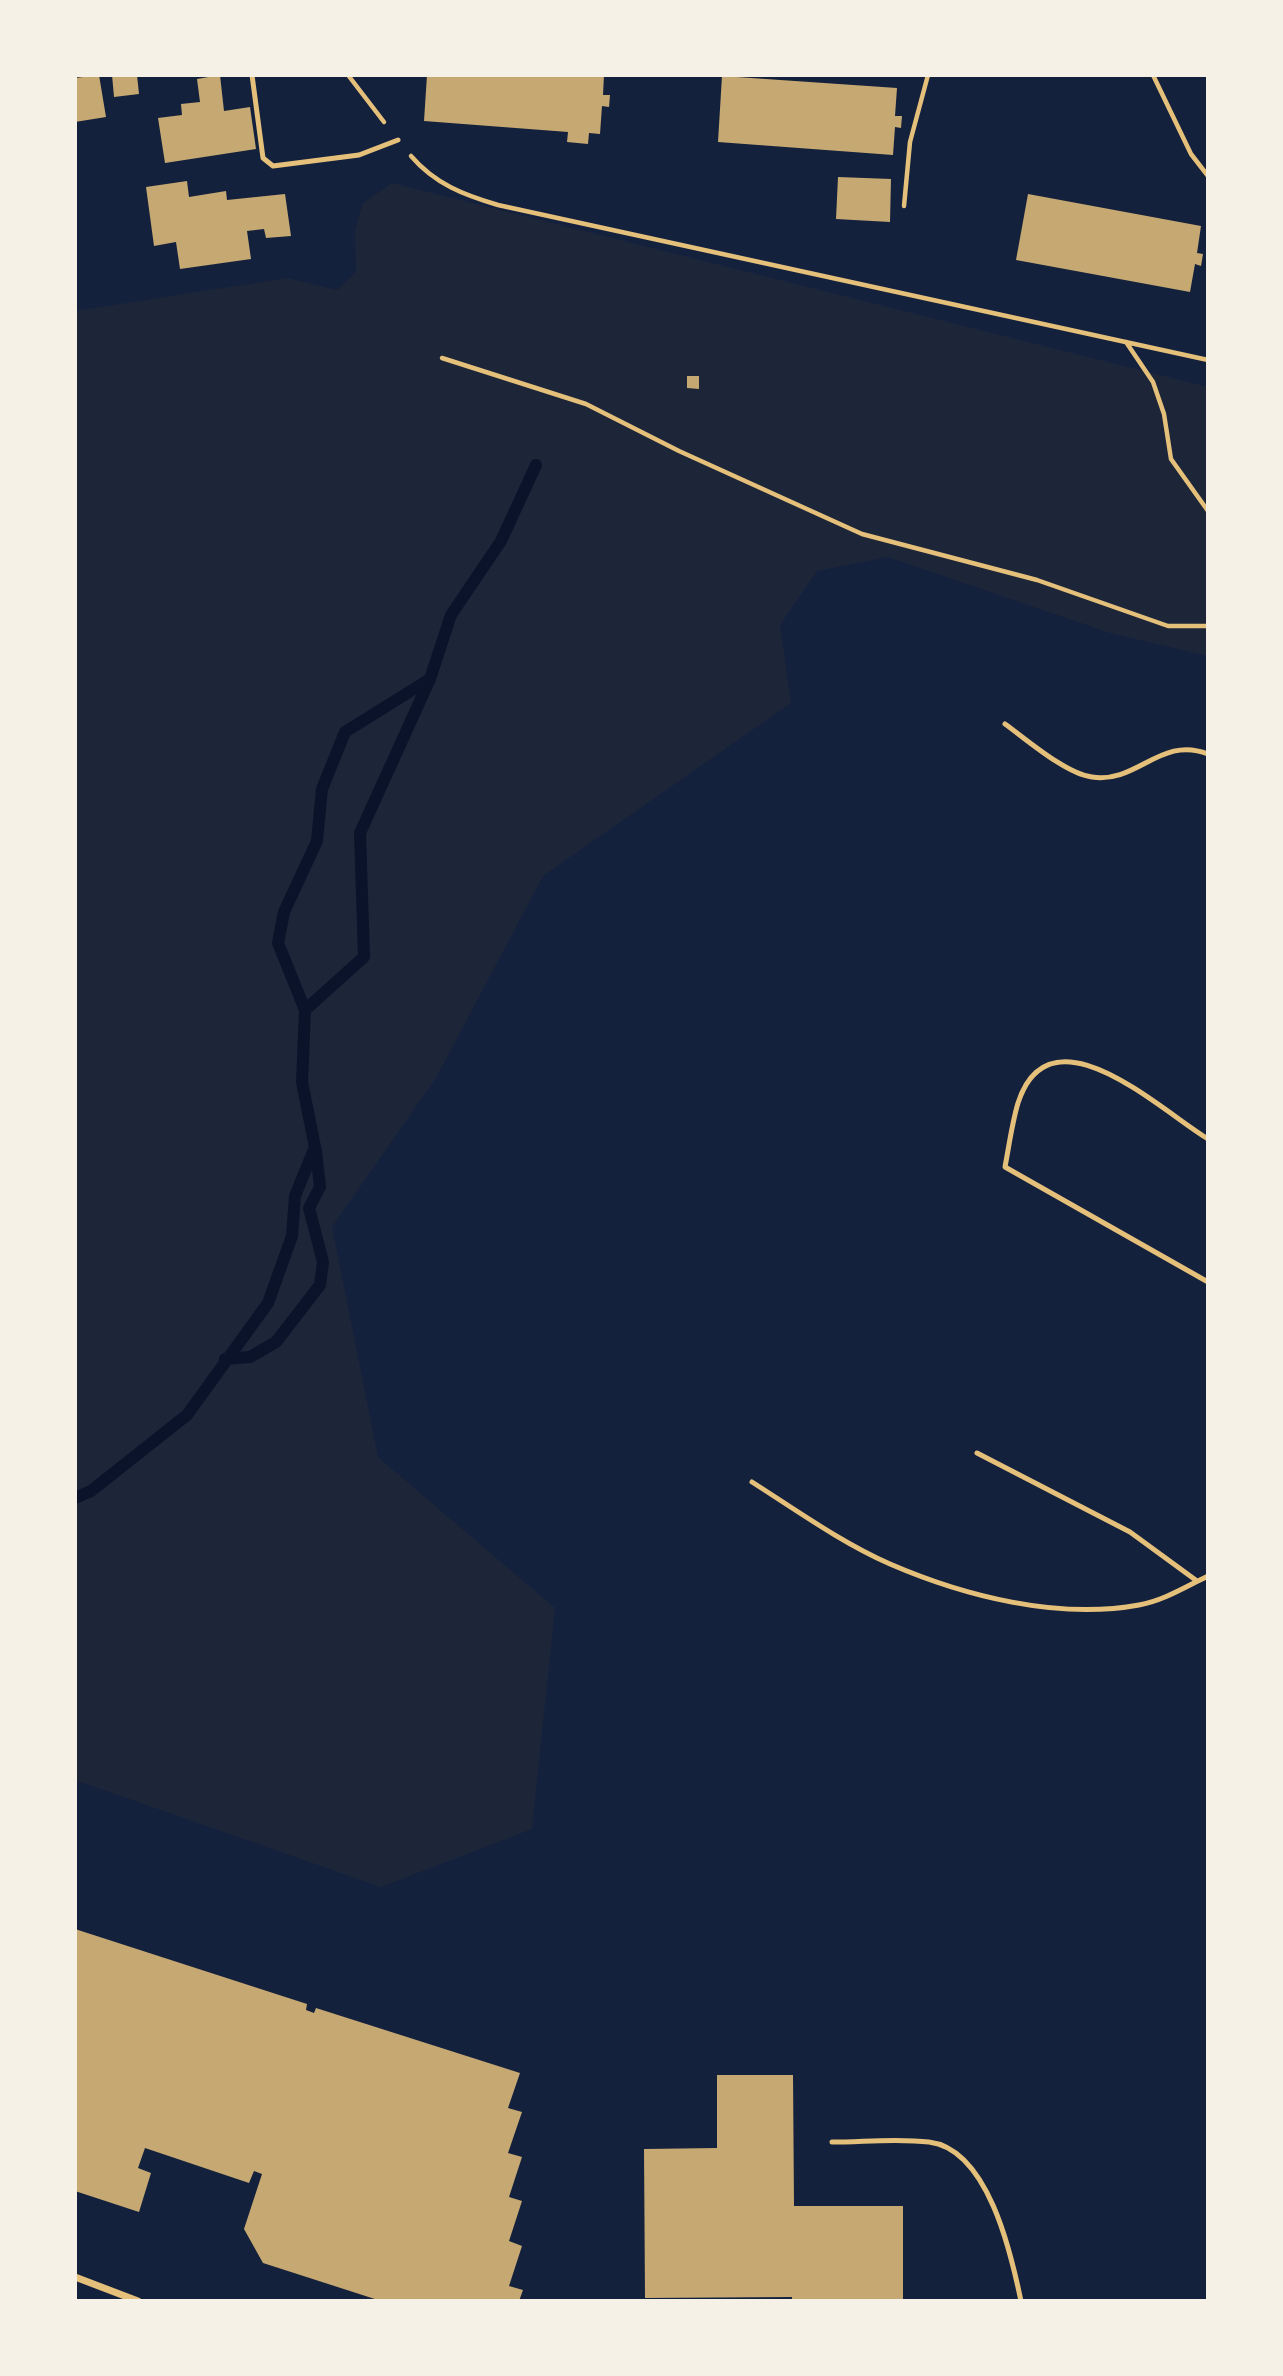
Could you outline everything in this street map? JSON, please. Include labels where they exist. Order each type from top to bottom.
[{"type":"street","points":[[75,2277],[138,2301]]},
{"type":"lane","points":[[252,75],[262,158],[273,166],[359,155],[398,140]]},
{"type":"lane","points":[[1005,724],[1053,758],[1089,777],[1113,778],[1164,752],[1193,748],[1208,754]]},
{"type":"lane","points":[[1208,1139],[1103,1069],[1074,1060],[1063,1061],[1052,1063],[1035,1075],[1019,1101],[1005,1167],[1208,1282]]},
{"type":"lane","points":[[976,1454],[1130,1532],[1197,1581]]},
{"type":"lane","points":[[752,1482],[887,1563],[940,1584],[1010,1600],[1077,1610],[1141,1605],[1208,1576]]},
{"type":"lane","points":[[832,2142],[930,2142],[958,2155],[972,2169],[984,2188],[1000,2225],[1021,2301]]},
{"type":"path","points":[[904,206],[910,142],[928,75]]},
{"type":"path","points":[[1153,75],[1191,154],[1208,176]]},
{"type":"path","points":[[438,181],[462,194],[498,205],[1208,360]]},
{"type":"path","points":[[1126,341],[1153,382],[1164,414],[1171,459],[1208,511]]},
{"type":"path","points":[[442,358],[586,404],[679,451],[862,534],[1037,580],[1168,626],[1208,626]]},
{"type":"shaded area","points":[[392,183],[1208,387],[1208,656],[1110,633],[888,557],[817,571],[780,625],[791,703],[543,876],[436,1078],[332,1227],[378,1457],[555,1608],[532,1829],[381,1887],[75,1780],[75,311],[287,278],[337,290],[356,272],[355,230],[363,203]]},
{"type":"building","points":[[99,75],[106,117],[75,122],[75,78]]},
{"type":"building","points":[[112,75],[137,75],[139,94],[114,97]]},
{"type":"building","points":[[220,75],[224,111],[250,107],[256,149],[165,163],[158,118],[182,115],[181,104],[200,102],[197,79]]},
{"type":"building","points":[[427,75],[604,75],[603,95],[610,95],[609,107],[602,106],[600,134],[589,133],[588,144],[567,142],[568,132],[424,121]]},
{"type":"building","points":[[722,76],[897,88],[895,116],[902,116],[901,128],[895,127],[893,155],[718,142]]},
{"type":"building","points":[[838,177],[891,179],[890,222],[836,219]]},
{"type":"building","points":[[187,181],[189,197],[226,191],[227,200],[285,194],[291,236],[266,238],[264,229],[247,231],[251,259],[180,269],[176,242],[154,246],[146,187]]},
{"type":"building","points":[[1028,194],[1201,226],[1197,253],[1203,254],[1201,266],[1195,264],[1190,292],[1016,260]]},
{"type":"building","points":[[687,376],[699,376],[699,389],[687,388]]},
{"type":"building","points":[[75,1929],[307,2004],[306,2010],[314,2013],[316,2008],[520,2073],[508,2108],[522,2112],[508,2153],[522,2157],[509,2197],[522,2201],[509,2241],[522,2246],[509,2286],[523,2290],[519,2301],[381,2301],[263,2263],[244,2229],[262,2174],[254,2171],[249,2183],[145,2148],[138,2168],[151,2173],[139,2212],[75,2191]]},
{"type":"building","points":[[717,2075],[793,2075],[794,2206],[903,2206],[903,2301],[792,2301],[792,2297],[645,2298],[644,2149],[717,2148]]},
{"type":"waterway","points":[[75,1498],[91,1491],[187,1415],[268,1303],[292,1236],[295,1196],[315,1147],[302,1082],[305,1010],[278,943],[284,912],[317,841],[322,789],[345,732],[430,679],[451,615],[501,541],[536,465]]},
{"type":"waterway","points":[[305,1010],[364,957],[360,833],[430,679]]},
{"type":"waterway","points":[[225,1359],[250,1357],[276,1342],[320,1285],[323,1262],[309,1208],[320,1187],[316,1151]]}]
